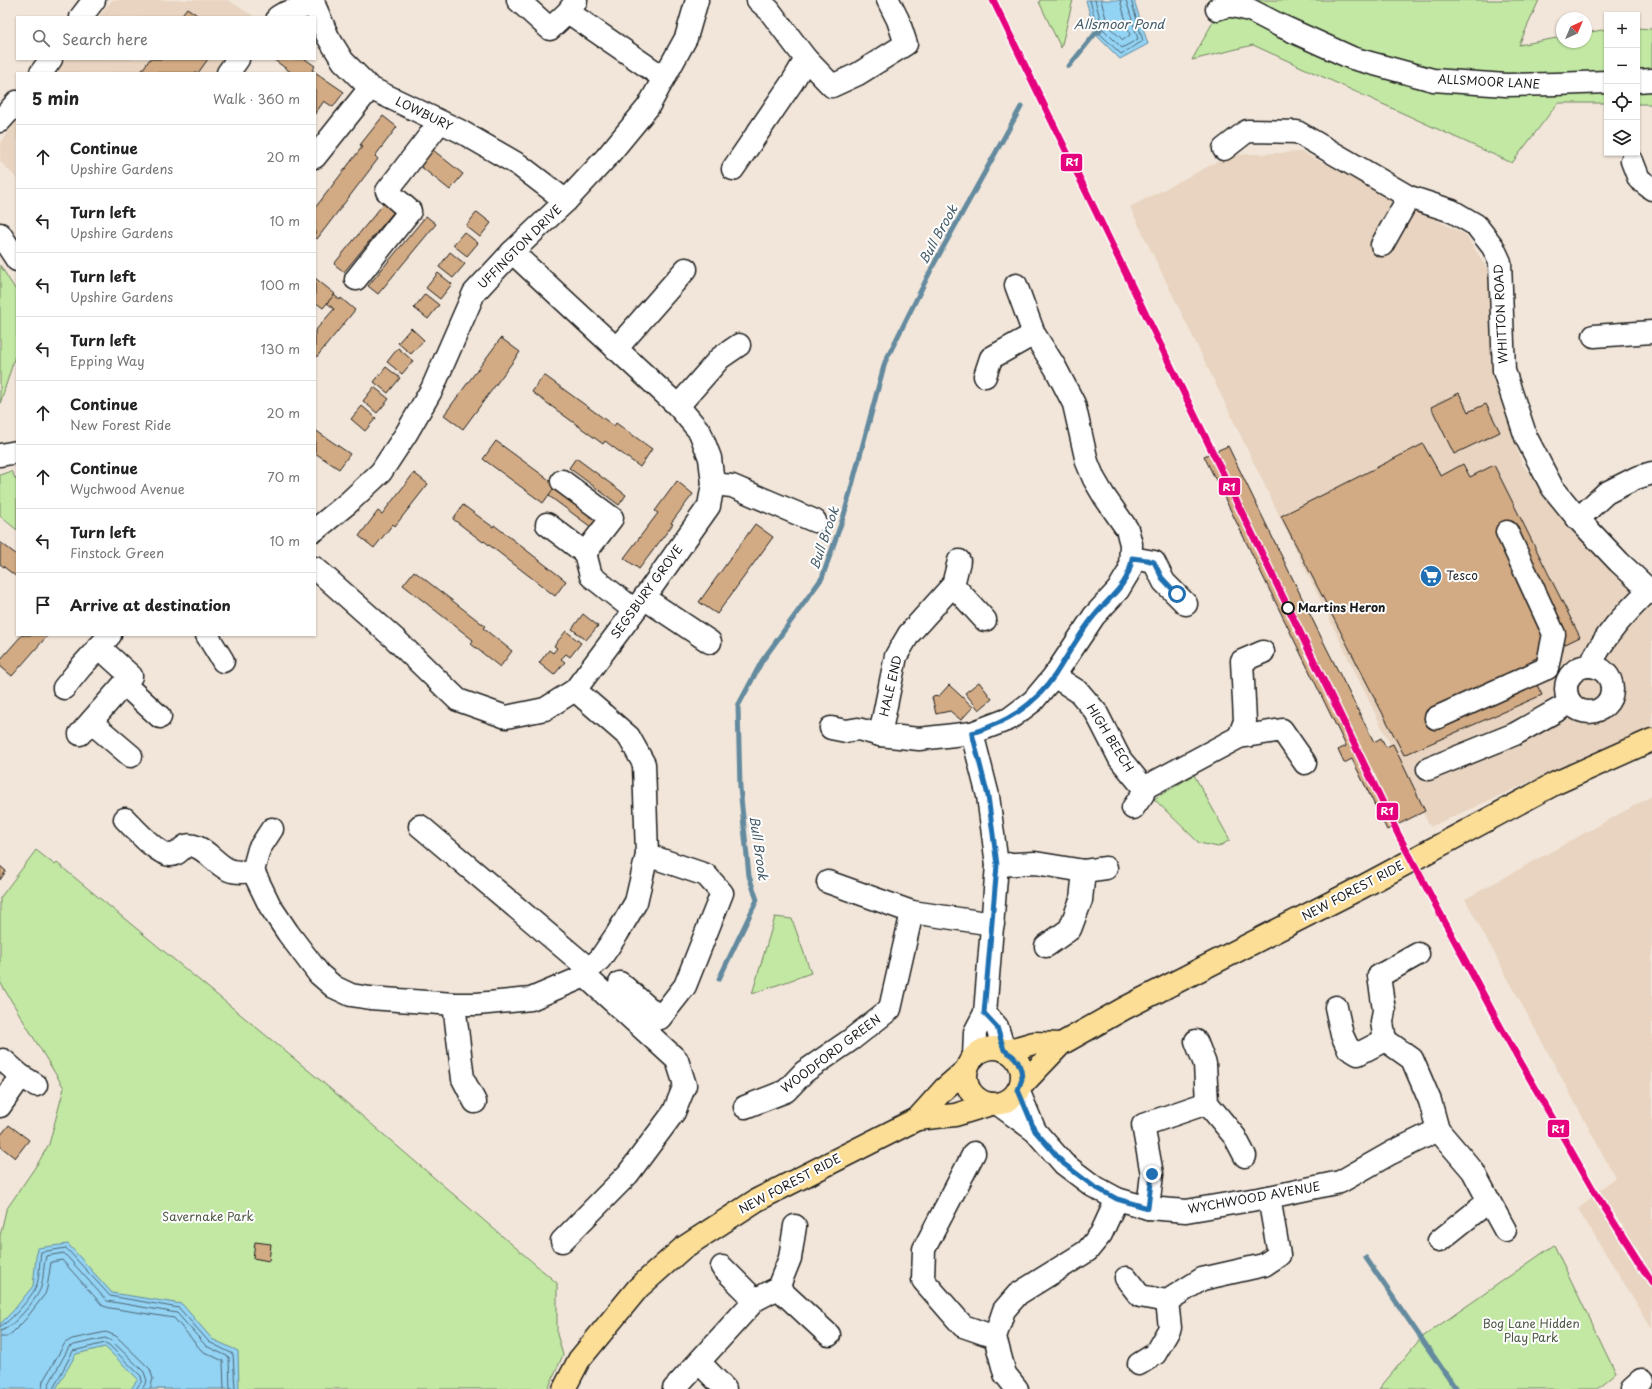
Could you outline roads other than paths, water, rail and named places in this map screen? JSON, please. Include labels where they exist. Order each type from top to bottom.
[{"type":"main road","name":"NEW FOREST RIDE","points":[[564,1389],[579,1360],[638,1288],[683,1248],[757,1200],[917,1119],[955,1115],[1006,1102],[1013,1097],[1061,1044],[1125,1008],[1362,887],[1556,783],[1650,742]]},
{"type":"main road","name":"NEW FOREST RIDE","points":[[917,1119],[944,1089],[988,1049],[1005,1051],[1034,1043],[1061,1044]]},
{"type":"main road","points":[[1005,1051],[1016,1059],[1021,1070],[1022,1079],[1019,1089]]},
{"type":"main road","points":[[971,1063],[966,1078],[969,1088],[974,1096],[982,1101],[995,1104]]},
{"type":"street","points":[[83,16],[94,0]]},
{"type":"street","points":[[518,0],[550,29],[572,6],[664,78]]},
{"type":"street","name":"UFFINGTON DRIVE","points":[[316,529],[348,503],[381,472],[406,434],[432,389],[474,293],[512,252],[566,201],[606,158],[648,107],[686,38],[697,0]]},
{"type":"street","points":[[758,0],[769,10],[806,59],[832,86],[858,74],[906,44],[898,20],[888,0]]},
{"type":"street","points":[[280,16],[313,2]]},
{"type":"street","name":"LOWBURY","points":[[313,2],[328,37],[343,62],[370,88],[460,131],[519,165],[566,201]]},
{"type":"street","name":"ALLSMOOR LANE","points":[[1217,10],[1226,6],[1234,6],[1250,10],[1279,25],[1352,58],[1433,80],[1506,85],[1604,82]]},
{"type":"street","points":[[733,168],[793,81],[806,59]]},
{"type":"street","points":[[41,72],[50,60]]},
{"type":"street","points":[[229,72],[237,60]]},
{"type":"street","points":[[1640,81],[1652,80]]},
{"type":"street","points":[[316,156],[370,88]]},
{"type":"street","points":[[0,121],[16,103]]},
{"type":"street","points":[[356,279],[410,211],[387,191],[440,122]]},
{"type":"street","name":"WHITTON ROAD","points":[[1224,149],[1247,131],[1297,132],[1409,198],[1452,211],[1476,225],[1493,247],[1500,262],[1504,371],[1526,437],[1552,486],[1578,520],[1650,592]]},
{"type":"street","points":[[1632,161],[1639,179],[1652,190]]},
{"type":"street","points":[[1382,245],[1409,198]]},
{"type":"street","points":[[0,234],[16,258]]},
{"type":"street","name":"SEGSBURY GROVE","points":[[316,569],[395,639],[458,700],[506,717],[545,709],[575,690],[709,506],[713,484],[710,458],[700,432],[678,406],[512,252]]},
{"type":"street","points":[[616,349],[686,269]]},
{"type":"street","points":[[1016,285],[1034,334],[1055,367],[1074,404],[1087,462],[1104,496],[1127,529],[1131,544],[1132,558],[1154,562],[1164,582],[1186,604]]},
{"type":"street","points":[[1594,336],[1652,332]]},
{"type":"street","points":[[985,376],[991,358],[1034,334]]},
{"type":"street","points":[[678,406],[720,358],[739,345]]},
{"type":"street","points":[[0,455],[16,452]]},
{"type":"street","points":[[1578,520],[1606,493],[1636,478],[1652,473]]},
{"type":"street","points":[[562,481],[612,518],[585,553]]},
{"type":"street","points":[[713,484],[732,486],[814,521]]},
{"type":"street","points":[[547,524],[585,553],[591,576],[639,604],[710,642]]},
{"type":"street","points":[[1508,532],[1554,634],[1547,668]]},
{"type":"street","name":"HALE END","points":[[831,728],[846,731],[858,729],[880,735],[919,739],[972,733],[1009,719],[1033,701],[1054,676],[1094,616],[1124,581],[1130,570],[1132,558]]},
{"type":"street","name":"HALE END","points":[[880,735],[896,656],[909,634],[953,585],[959,561]]},
{"type":"street","points":[[953,585],[985,620]]},
{"type":"street","points":[[1590,666],[1598,649],[1615,625],[1650,592]]},
{"type":"street","points":[[208,636],[223,661]]},
{"type":"street","points":[[64,688],[104,641],[131,676],[85,728],[131,756]]},
{"type":"street","points":[[1239,737],[1245,721],[1242,661],[1263,652]]},
{"type":"street","points":[[1590,666],[1598,667],[1610,678],[1613,689],[1610,701],[1599,711],[1591,713],[1576,709],[1570,703],[1566,692],[1568,680],[1577,669],[1590,666]]},
{"type":"street","points":[[1547,668],[1568,680]]},
{"type":"street","points":[[1436,718],[1547,668]]},
{"type":"street","name":"HIGH BEECH","points":[[1054,676],[1078,692],[1096,712],[1120,759],[1144,788]]},
{"type":"street","points":[[124,684],[160,717]]},
{"type":"street","points":[[272,829],[259,849],[253,871],[270,906],[288,933],[319,974],[334,987],[351,995],[358,996],[454,1004],[478,1004],[530,999],[578,979],[600,959],[636,902],[647,855],[644,764],[629,736],[575,690]]},
{"type":"street","points":[[1428,769],[1515,734],[1570,703]]},
{"type":"street","points":[[1133,808],[1143,794],[1144,788],[1239,737],[1282,730],[1305,763]]},
{"type":"street","points":[[971,1063],[975,1032],[984,1013],[997,865],[988,796],[972,733]]},
{"type":"street","points":[[125,819],[162,852],[170,855],[174,854],[183,846],[190,845],[198,848],[230,870],[238,872],[253,871]]},
{"type":"street","points":[[420,826],[586,972],[677,1060],[685,1085],[674,1112],[628,1174],[562,1241]]},
{"type":"street","points":[[620,983],[660,1018],[685,986],[722,893],[706,876],[647,855]]},
{"type":"street","points":[[997,865],[1035,863],[1084,871],[1106,868]]},
{"type":"street","points":[[1046,946],[1070,929],[1081,900],[1084,871]]},
{"type":"street","points":[[828,882],[912,912],[993,924]]},
{"type":"street","name":"WOODFORD GREEN","points":[[745,1107],[786,1091],[804,1072],[852,1039],[890,1009],[912,912]]},
{"type":"street","points":[[1418,954],[1379,976],[1384,1010],[1382,1022],[1385,1040],[1412,1058],[1430,1101],[1438,1130],[1473,1171],[1505,1230]]},
{"type":"street","points":[[454,1004],[463,1079],[475,1102]]},
{"type":"street","points":[[1336,1007],[1342,1035],[1348,1048],[1358,1054],[1385,1040]]},
{"type":"street","points":[[984,1013],[997,1027],[1005,1051]]},
{"type":"street","points":[[1196,1041],[1205,1064],[1207,1103],[1235,1137],[1245,1156]]},
{"type":"street","points":[[0,1106],[29,1080],[3,1060]]},
{"type":"street","name":"WYCHWOOD AVENUE","points":[[1019,1089],[1035,1131]]},
{"type":"street","points":[[1148,1208],[1152,1174],[1143,1125],[1207,1103]]},
{"type":"street","name":"WYCHWOOD AVENUE","points":[[995,1104],[1035,1131],[1064,1164],[1093,1186],[1117,1199],[1148,1208],[1186,1212],[1340,1182],[1391,1153],[1438,1130]]},
{"type":"street","points":[[974,1153],[924,1249],[923,1280],[963,1326],[995,1337]]},
{"type":"street","points":[[1126,1278],[1140,1296],[1167,1301],[1202,1279],[1264,1265],[1279,1255],[1269,1197]]},
{"type":"street","points":[[1017,1389],[1005,1374],[995,1337],[1004,1310],[1018,1294],[1087,1251],[1101,1234],[1117,1199]]},
{"type":"street","points":[[1439,1241],[1490,1201]]},
{"type":"street","points":[[674,1389],[755,1300],[778,1288],[790,1258],[795,1226]]},
{"type":"street","points":[[722,1267],[755,1300]]},
{"type":"street","points":[[778,1288],[829,1336]]},
{"type":"street","points":[[1139,1364],[1155,1354],[1170,1328],[1167,1301]]},
{"type":"street","points":[[699,1362],[725,1389]]},
{"type":"water","name":"Allsmoor Pond","points":[[1086,0],[1134,0],[1148,44],[1120,59],[1095,34]]},
{"type":"water","points":[[68,1244],[112,1293],[182,1304],[212,1339],[238,1351],[239,1389],[131,1389],[138,1379],[105,1347],[76,1354],[56,1389],[0,1389],[0,1324],[13,1311],[33,1286],[37,1248]]},
{"type":"waterway","name":"Bull Brook","points":[[1069,66],[1095,34],[1100,31]]},
{"type":"waterway","name":"Bull Brook","points":[[719,979],[757,900],[749,876],[740,788],[738,706],[762,661],[822,578],[844,515],[885,362],[935,262],[1021,107]]},
{"type":"waterway","points":[[1366,1258],[1456,1389]]},
{"type":"place","name":"Tesco","points":[[1431,576]]},
{"type":"place","name":"Martins Heron","points":[[1288,608]]},
{"type":"park label","name":"Savernake Park","points":[[208,1217]]},
{"type":"park label","name":"Bog Lane Hidden Play Park","points":[[1531,1331]]}]
